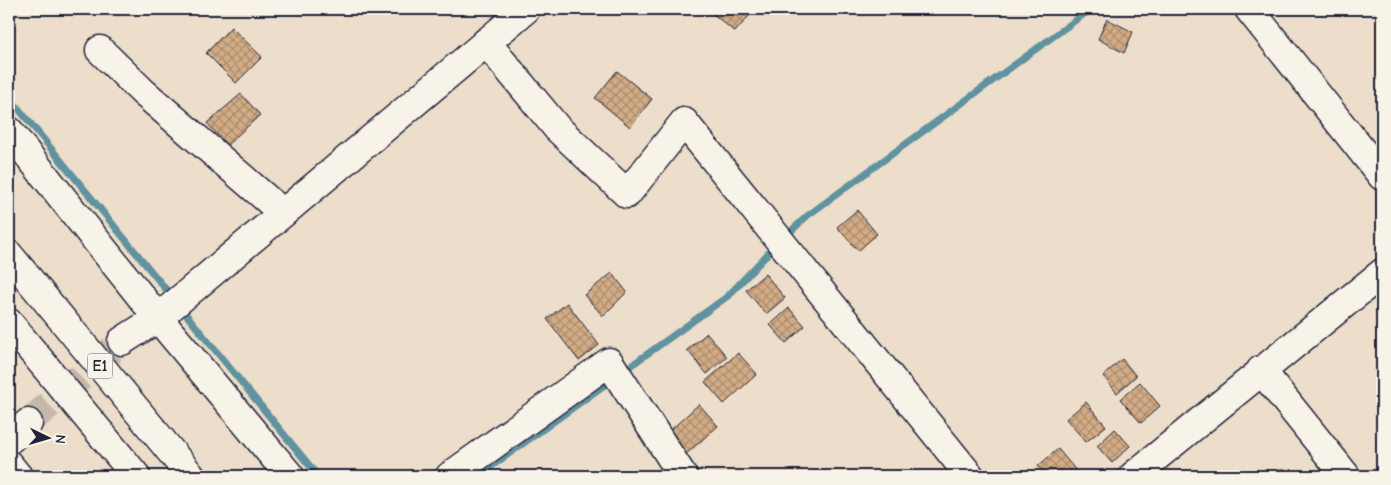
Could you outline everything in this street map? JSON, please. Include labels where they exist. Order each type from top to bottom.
[{"type":"main road","points":[[122,341],[158,318],[526,9]]},
{"type":"main road","points":[[1249,9],[1382,176]]},
{"type":"main road","points":[[486,42],[557,128],[627,194],[684,122],[970,476]]},
{"type":"main road","points":[[100,50],[143,92],[283,213]]},
{"type":"main road","points":[[9,131],[158,318],[290,476]]},
{"type":"main road","name":"E1","points":[[9,255],[191,476]]},
{"type":"main road","points":[[1133,476],[1382,273]]},
{"type":"main road","points":[[9,323],[136,476]]},
{"type":"main road","points":[[450,476],[609,362],[683,476]]},
{"type":"main road","points":[[1261,370],[1346,476]]},
{"type":"main road","points":[[9,465],[18,476]]},
{"type":"building","points":[[707,9],[755,9],[735,32]]},
{"type":"building","points":[[1107,19],[1133,32],[1124,53],[1098,39]]},
{"type":"building","points":[[231,27],[262,57],[236,83],[206,53]]},
{"type":"building","points":[[617,71],[652,99],[630,127],[595,98]]},
{"type":"building","points":[[241,94],[260,115],[227,145],[207,123]]},
{"type":"building","points":[[857,210],[877,234],[858,251],[837,227]]},
{"type":"building","points":[[612,273],[627,292],[603,316],[584,295]]},
{"type":"building","points":[[765,274],[785,298],[766,314],[746,290]]},
{"type":"building","points":[[567,303],[599,345],[579,361],[547,319]]},
{"type":"building","points":[[789,308],[805,326],[786,343],[770,325]]},
{"type":"building","points":[[707,333],[727,357],[707,374],[687,350]]},
{"type":"building","points":[[738,353],[757,374],[724,404],[705,382]]},
{"type":"building","points":[[1122,359],[1136,376],[1117,393],[1103,376]]},
{"type":"building","points":[[1140,382],[1160,406],[1141,423],[1120,399]]},
{"type":"building","points":[[1086,402],[1106,426],[1086,442],[1066,419]]},
{"type":"building","points":[[699,404],[718,426],[685,455],[666,434]]},
{"type":"building","points":[[1115,429],[1130,446],[1112,463],[1097,446]]},
{"type":"building","points":[[1058,449],[1078,473],[1074,476],[1047,476],[1038,466]]},
{"type":"waterway","points":[[785,237],[807,216],[1091,9]]},
{"type":"waterway","points":[[9,97],[173,298]]},
{"type":"waterway","points":[[622,372],[728,296],[777,244]]},
{"type":"waterway","points":[[180,307],[318,476]]},
{"type":"waterway","points":[[478,476],[613,379]]},
{"type":"tunnel","points":[[28,423],[122,341]]}]
